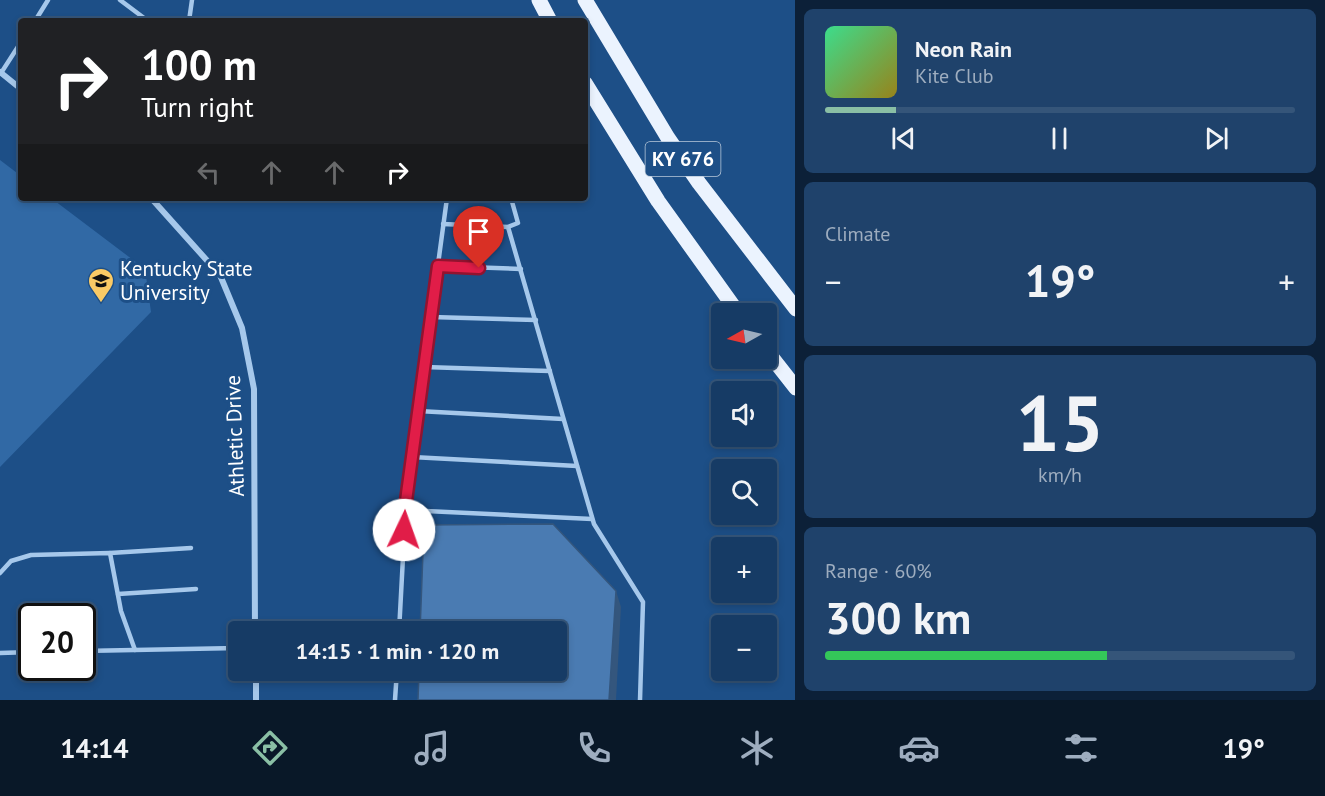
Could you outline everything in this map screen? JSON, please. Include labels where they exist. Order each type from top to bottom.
[{"type":"main road","points":[[539,0],[548,18]]},
{"type":"main road","name":"KY 676","points":[[585,0],[668,138],[699,183],[795,309]]},
{"type":"main road","name":"KY 676","points":[[588,88],[658,201],[731,303]]},
{"type":"main road","points":[[777,364],[795,388]]},
{"type":"street","points":[[0,72],[18,87]]},
{"type":"street","name":"Athletic Drive","points":[[154,201],[220,275],[242,328],[254,389],[255,621]]},
{"type":"street","points":[[256,681],[256,700]]},
{"type":"lane","points":[[37,18],[48,0]]},
{"type":"lane","points":[[120,0],[144,18]]},
{"type":"lane","points":[[189,18],[192,0]]},
{"type":"lane","points":[[0,72],[18,46]]},
{"type":"lane","points":[[400,621],[405,510],[447,201]]},
{"type":"lane","points":[[443,224],[508,227],[518,223],[512,201]]},
{"type":"lane","points":[[508,227],[592,519],[643,602],[640,700]]},
{"type":"lane","points":[[438,266],[521,269]]},
{"type":"lane","points":[[431,317],[536,320]]},
{"type":"lane","points":[[424,367],[550,371]]},
{"type":"lane","points":[[418,411],[563,419]]},
{"type":"lane","points":[[412,457],[577,466]]},
{"type":"lane","points":[[405,510],[592,519]]},
{"type":"lane","points":[[0,573],[11,561],[31,555],[191,548]]},
{"type":"lane","points":[[110,553],[121,611],[135,650]]},
{"type":"lane","points":[[118,594],[196,589]]},
{"type":"lane","points":[[96,651],[228,648]]},
{"type":"lane","points":[[0,653],[18,652]]},
{"type":"lane","points":[[395,700],[396,681]]},
{"type":"shaded area","points":[[0,160],[18,174],[18,201],[55,201],[145,269],[151,312],[0,467]]},
{"type":"building","points":[[553,524],[616,591],[609,700],[418,700],[419,681],[567,681],[567,621],[420,621],[424,525]]},
{"type":"place","name":"Kentucky State University","points":[[101,304]]},
{"type":"route","points":[[404,530],[438,266],[479,268]]}]
